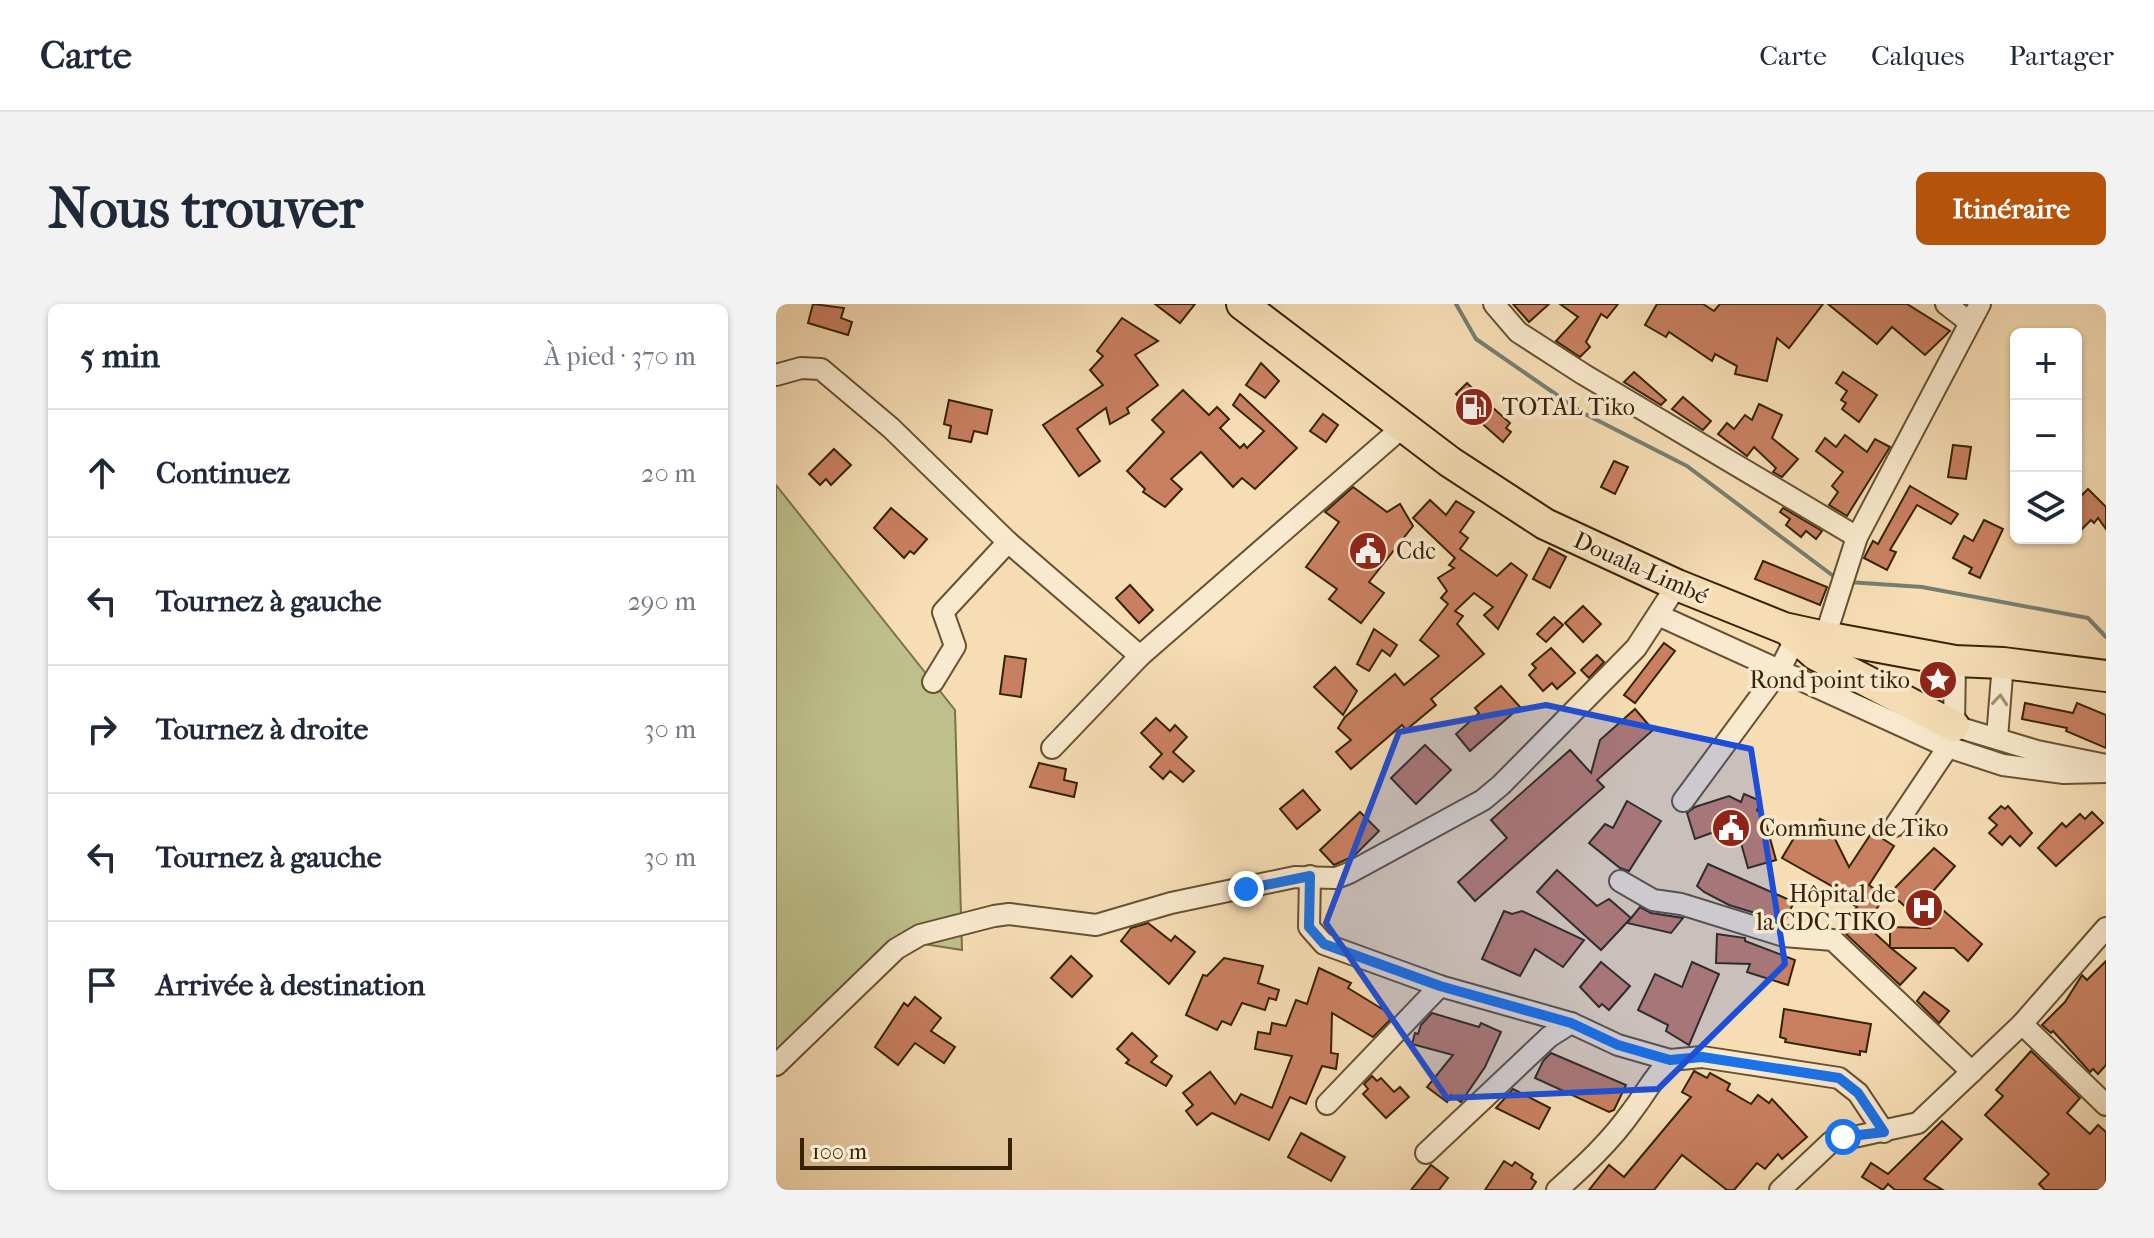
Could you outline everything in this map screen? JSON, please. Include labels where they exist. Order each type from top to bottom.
[{"type":"highway","name":"Douala-Limbé","points":[[1242,304],[1293,346],[1405,425],[1450,462],[1545,524],[1677,585],[1801,634],[1955,661],[2003,663],[2106,676]]},
{"type":"highway","points":[[1801,634],[1816,655],[1951,737]]},
{"type":"street","points":[[1494,304],[1518,332],[1583,374],[1857,537]]},
{"type":"street","points":[[1683,801],[1779,671],[1857,537],[1974,313],[1946,304]]},
{"type":"street","points":[[776,375],[801,368],[821,369],[891,428],[1008,542],[1140,656]]},
{"type":"street","points":[[1052,748],[1140,656],[1405,425]]},
{"type":"street","points":[[933,682],[955,646],[943,612],[1008,542]]},
{"type":"street","points":[[776,1065],[896,949],[920,935],[1009,914],[1096,925],[1171,903],[1310,876],[1336,878],[1349,873],[1483,800],[1591,697],[1636,648],[1677,585]]},
{"type":"street","points":[[1658,615],[1779,671],[1951,737],[2003,765],[2064,773],[2106,772]]},
{"type":"street","points":[[1895,826],[1951,737],[1955,661]]},
{"type":"street","points":[[1997,738],[2003,663]]},
{"type":"street","points":[[1951,737],[1997,738],[2037,751],[2106,765]]},
{"type":"street","points":[[1310,876],[1309,927],[1324,944],[1440,986],[1571,1023],[1618,1045],[1670,1060],[1702,1057],[1839,1078],[1858,1093],[1884,1132]]},
{"type":"street","points":[[1620,881],[1668,904],[1681,904],[1784,936],[1833,940],[1972,1072]]},
{"type":"street","points":[[1780,1190],[1831,1142],[1918,1123],[2022,1024],[2106,928]]},
{"type":"street","points":[[1327,1104],[1440,986]]},
{"type":"street","points":[[1426,1153],[1549,1037],[1571,1023]]},
{"type":"street","points":[[2022,1024],[2106,1105]]},
{"type":"street","points":[[1557,1190],[1591,1160],[1634,1110],[1652,1078],[1670,1060]]},
{"type":"highlighted area","points":[[1546,705],[1751,749],[1785,964],[1658,1089],[1447,1098],[1326,923],[1399,732]]},
{"type":"green space","points":[[776,485],[955,710],[962,950],[905,941],[776,1065]]},
{"type":"building","points":[[813,304],[844,308],[841,318],[852,322],[848,335],[808,323]]},
{"type":"building","points":[[1155,304],[1195,304],[1180,323]]},
{"type":"building","points":[[1513,304],[1549,304],[1529,322]]},
{"type":"building","points":[[1560,304],[1618,304],[1607,318],[1601,314],[1586,342],[1590,347],[1580,357],[1556,341],[1578,317]]},
{"type":"building","points":[[1657,304],[1703,304],[1714,311],[1720,304],[1823,304],[1789,348],[1777,338],[1767,381],[1735,374],[1737,366],[1715,354],[1712,361],[1669,332],[1666,337],[1645,325]]},
{"type":"building","points":[[1828,304],[1907,304],[1950,331],[1925,355],[1892,327],[1877,344]]},
{"type":"building","points":[[1122,318],[1158,341],[1135,355],[1158,385],[1127,408],[1129,413],[1110,424],[1106,408],[1077,429],[1100,461],[1079,476],[1043,425],[1103,385],[1090,370],[1103,356],[1097,351]]},
{"type":"building","points":[[1261,363],[1279,381],[1265,398],[1246,385]]},
{"type":"building","points":[[1634,372],[1666,400],[1661,405],[1624,382]]},
{"type":"building","points":[[1843,372],[1877,395],[1859,422],[1842,409],[1846,403],[1841,400],[1847,391],[1836,383]]},
{"type":"building","points":[[1467,383],[1475,391],[1472,394],[1489,411],[1492,407],[1510,423],[1506,428],[1511,432],[1503,442],[1459,403],[1462,400],[1456,394]]},
{"type":"building","points":[[1183,390],[1209,415],[1217,407],[1229,419],[1220,428],[1240,448],[1244,444],[1247,448],[1264,431],[1233,405],[1240,394],[1297,448],[1255,489],[1242,478],[1233,487],[1201,452],[1171,479],[1182,489],[1165,507],[1143,492],[1145,489],[1127,471],[1164,432],[1152,420]]},
{"type":"building","points":[[1683,397],[1711,421],[1703,430],[1672,409]]},
{"type":"building","points":[[949,400],[992,410],[987,434],[974,431],[971,442],[949,438],[951,426],[944,424]]},
{"type":"building","points":[[1759,404],[1782,415],[1772,438],[1798,459],[1782,477],[1773,472],[1776,468],[1754,447],[1747,456],[1718,434],[1727,423],[1734,429],[1745,415],[1752,420]]},
{"type":"building","points":[[1323,414],[1338,425],[1326,442],[1310,431]]},
{"type":"building","points":[[1845,435],[1867,452],[1875,439],[1890,447],[1847,516],[1829,505],[1838,492],[1832,486],[1843,472],[1816,451],[1825,438],[1836,447]]},
{"type":"building","points":[[1953,445],[1971,447],[1966,479],[1948,477]]},
{"type":"building","points":[[834,449],[851,465],[831,485],[826,479],[820,485],[809,474]]},
{"type":"building","points":[[1614,461],[1628,467],[1615,494],[1601,487]]},
{"type":"building","points":[[1910,486],[1958,514],[1951,524],[1917,505],[1890,550],[1896,552],[1887,570],[1864,558],[1873,541],[1878,544]]},
{"type":"building","points":[[1353,487],[1387,512],[1400,504],[1413,526],[1369,582],[1384,593],[1361,623],[1329,599],[1337,589],[1306,567],[1339,522],[1325,512]]},
{"type":"building","points":[[2088,489],[2106,507],[2106,529],[2098,518],[2082,529],[2082,495]]},
{"type":"building","points":[[1430,500],[1446,515],[1456,501],[1474,512],[1460,532],[1468,538],[1460,549],[1497,576],[1511,563],[1527,575],[1498,629],[1484,615],[1493,607],[1474,593],[1455,611],[1463,616],[1457,624],[1484,654],[1431,699],[1436,705],[1406,730],[1402,725],[1351,769],[1336,752],[1351,740],[1338,728],[1345,717],[1395,674],[1404,685],[1439,656],[1420,640],[1448,604],[1441,598],[1447,591],[1438,578],[1454,568],[1449,565],[1455,558],[1413,518]]},
{"type":"building","points":[[891,508],[927,539],[914,554],[910,551],[904,558],[874,528]]},
{"type":"building","points":[[1783,508],[1822,531],[1816,539],[1806,531],[1801,537],[1786,525],[1790,519],[1780,512]]},
{"type":"building","points":[[1984,520],[2003,529],[1980,578],[1969,573],[1972,568],[1953,558],[1964,536],[1973,541]]},
{"type":"building","points":[[1549,548],[1566,557],[1550,588],[1533,579]]},
{"type":"building","points":[[1763,561],[1827,587],[1820,605],[1755,579]]},
{"type":"building","points":[[1130,585],[1153,610],[1139,623],[1116,598]]},
{"type":"building","points":[[1583,606],[1601,624],[1583,642],[1565,623]]},
{"type":"building","points":[[1554,617],[1563,625],[1546,642],[1537,634]]},
{"type":"building","points":[[1374,629],[1397,645],[1390,656],[1382,650],[1369,671],[1357,664]]},
{"type":"building","points":[[1664,643],[1675,651],[1635,703],[1624,695]]},
{"type":"building","points":[[1551,648],[1575,673],[1557,689],[1552,683],[1543,691],[1529,675],[1536,668],[1532,664]]},
{"type":"building","points":[[1597,655],[1604,662],[1589,678],[1581,670]]},
{"type":"building","points":[[1005,656],[1026,659],[1021,697],[1000,694]]},
{"type":"building","points":[[1335,667],[1357,691],[1343,715],[1314,687]]},
{"type":"building","points":[[1501,686],[1520,707],[1470,751],[1456,734],[1479,713],[1475,708]]},
{"type":"building","points":[[2025,703],[2073,713],[2077,703],[2106,715],[2106,748],[2066,731],[2067,728],[2022,719]]},
{"type":"building","points":[[1635,709],[1653,730],[1597,780],[1604,787],[1475,901],[1458,882],[1507,838],[1491,820],[1570,750],[1591,773],[1600,740]]},
{"type":"building","points":[[1156,718],[1170,731],[1175,725],[1187,737],[1173,752],[1194,771],[1183,782],[1170,771],[1163,779],[1150,767],[1162,754],[1141,733]]},
{"type":"building","points":[[1425,745],[1451,770],[1416,804],[1391,778]]},
{"type":"building","points":[[1039,763],[1066,769],[1064,780],[1077,783],[1074,797],[1030,787]]},
{"type":"building","points":[[1303,790],[1320,810],[1297,829],[1280,809]]},
{"type":"building","points":[[1744,794],[1761,801],[1757,810],[1765,820],[1776,860],[1748,868],[1741,843],[1734,844],[1717,831],[1695,839],[1687,813],[1695,807],[1729,796],[1741,802]]},
{"type":"building","points":[[1627,801],[1661,821],[1629,871],[1620,868],[1589,843],[1605,824],[1613,828]]},
{"type":"building","points":[[2001,806],[2005,809],[2008,806],[2032,833],[2020,846],[2010,836],[2002,845],[1989,833],[1997,825],[1989,818]]},
{"type":"building","points":[[1360,812],[1379,831],[1354,856],[1334,865],[1320,850]]},
{"type":"building","points":[[2092,812],[2103,823],[2056,866],[2038,848],[2062,823],[2066,827],[2080,814],[2085,819]]},
{"type":"building","points":[[1820,819],[1835,826],[1832,833],[1849,867],[1872,832],[1894,846],[1869,885],[1885,897],[1866,923],[1852,913],[1857,907],[1833,892],[1835,888],[1782,858],[1800,828],[1818,825]]},
{"type":"building","name":"Hôpital de la CDC TIKO","points":[[1934,848],[1955,866],[1928,897],[1982,944],[1968,961],[1954,948],[1891,948],[1916,968],[1900,985],[1846,934],[1853,926],[1867,926],[1890,947],[1890,927],[1929,928],[1890,893]]},
{"type":"building","points":[[1708,864],[1794,902],[1786,919],[1729,905],[1704,892],[1697,886]]},
{"type":"building","points":[[1557,870],[1597,906],[1609,899],[1631,918],[1601,950],[1537,892]]},
{"type":"building","points":[[1640,907],[1651,913],[1683,918],[1671,933],[1627,923]]},
{"type":"building","points":[[1504,911],[1512,914],[1522,911],[1584,940],[1563,967],[1535,949],[1520,976],[1482,959]]},
{"type":"building","points":[[1148,923],[1171,941],[1175,936],[1195,952],[1169,984],[1121,941],[1131,928]]},
{"type":"building","points":[[1717,934],[1745,938],[1745,941],[1795,960],[1788,985],[1747,972],[1750,964],[1716,963]]},
{"type":"building","points":[[1071,956],[1092,976],[1072,997],[1051,978]]},
{"type":"building","points":[[1224,958],[1263,966],[1258,983],[1279,990],[1276,1000],[1269,998],[1265,1010],[1242,1003],[1231,1025],[1222,1021],[1217,1030],[1186,1015],[1203,975],[1207,976]]},
{"type":"building","points":[[2106,961],[2106,1065],[2098,1074],[2093,1069],[2090,1072],[2053,1031],[2051,1033],[2042,1025],[2065,1002],[2082,975],[2087,980]]},
{"type":"building","points":[[1601,962],[1630,986],[1609,1010],[1602,1004],[1599,1007],[1580,987]]},
{"type":"building","points":[[1692,962],[1719,974],[1689,1045],[1666,1031],[1668,1025],[1638,1010],[1655,974],[1682,987]]},
{"type":"building","points":[[1319,968],[1351,983],[1348,988],[1392,1015],[1389,1021],[1373,1037],[1332,1013],[1331,1053],[1338,1054],[1336,1069],[1322,1066],[1306,1104],[1290,1097],[1269,1140],[1212,1113],[1197,1125],[1186,1111],[1193,1105],[1183,1093],[1210,1072],[1235,1104],[1241,1094],[1272,1108],[1292,1056],[1255,1049],[1258,1032],[1270,1034],[1272,1023],[1286,1026],[1296,1000],[1307,1004]]},
{"type":"building","points":[[1924,992],[1949,1011],[1939,1023],[1917,1001]]},
{"type":"building","points":[[915,997],[941,1018],[931,1031],[955,1047],[944,1063],[915,1043],[898,1065],[875,1047],[904,1003],[908,1006]]},
{"type":"building","points":[[1784,1009],[1871,1024],[1866,1052],[1860,1051],[1860,1055],[1785,1042],[1786,1039],[1780,1037]]},
{"type":"building","points":[[1432,1013],[1479,1027],[1481,1023],[1501,1032],[1485,1067],[1461,1102],[1451,1095],[1447,1102],[1427,1087],[1453,1055],[1412,1044],[1415,1033],[1418,1034],[1421,1025]]},
{"type":"building","points":[[1132,1033],[1157,1056],[1151,1062],[1172,1076],[1166,1086],[1126,1063],[1129,1060],[1117,1049]]},
{"type":"building","points":[[2031,1051],[2080,1098],[2067,1113],[2090,1134],[2098,1125],[2106,1132],[2106,1190],[2045,1190],[2039,1184],[2049,1174],[1985,1115],[2003,1096],[1996,1090]]},
{"type":"building","points":[[1551,1053],[1626,1085],[1614,1110],[1609,1112],[1535,1078],[1543,1061]]},
{"type":"building","points":[[1694,1071],[1707,1078],[1710,1073],[1730,1084],[1727,1090],[1751,1104],[1758,1095],[1769,1103],[1772,1099],[1807,1137],[1782,1159],[1778,1154],[1765,1169],[1757,1163],[1734,1190],[1727,1190],[1682,1155],[1654,1190],[1589,1190],[1609,1165],[1624,1177],[1691,1097],[1682,1092]]},
{"type":"building","points":[[1372,1076],[1377,1081],[1381,1078],[1394,1092],[1400,1087],[1409,1097],[1386,1118],[1363,1094],[1368,1089],[1364,1084]]},
{"type":"building","points":[[1513,1089],[1550,1108],[1539,1129],[1496,1108]]},
{"type":"building","points":[[1942,1121],[1962,1139],[1924,1179],[1943,1190],[1895,1190],[1888,1184],[1883,1190],[1862,1177],[1871,1163],[1888,1174]]},
{"type":"building","points":[[1301,1133],[1345,1157],[1331,1181],[1288,1157]]},
{"type":"building","points":[[1504,1161],[1512,1166],[1515,1162],[1533,1174],[1531,1178],[1536,1182],[1531,1190],[1485,1190]]},
{"type":"building","points":[[1431,1165],[1448,1178],[1439,1190],[1411,1190]]},
{"type":"waterway","points":[[1456,304],[1476,339],[1583,413],[1687,466],[1836,578]]},
{"type":"waterway","points":[[1848,582],[1922,587],[2088,618],[2106,637]]},
{"type":"place","name":"TOTAL Tiko","points":[[1474,407]]},
{"type":"place","name":"Cdc","points":[[1368,551]]},
{"type":"place","name":"Rond point tiko","points":[[1938,680]]},
{"type":"place","name":"Commune de Tiko","points":[[1731,828]]},
{"type":"place","name":"Hôpital de la CDC TIKO","points":[[1924,908]]},
{"type":"route","points":[[1246,889],[1310,876],[1309,927],[1324,944],[1440,986],[1571,1023],[1618,1045],[1670,1060],[1702,1057],[1839,1078],[1858,1093],[1884,1132],[1843,1137]]}]
